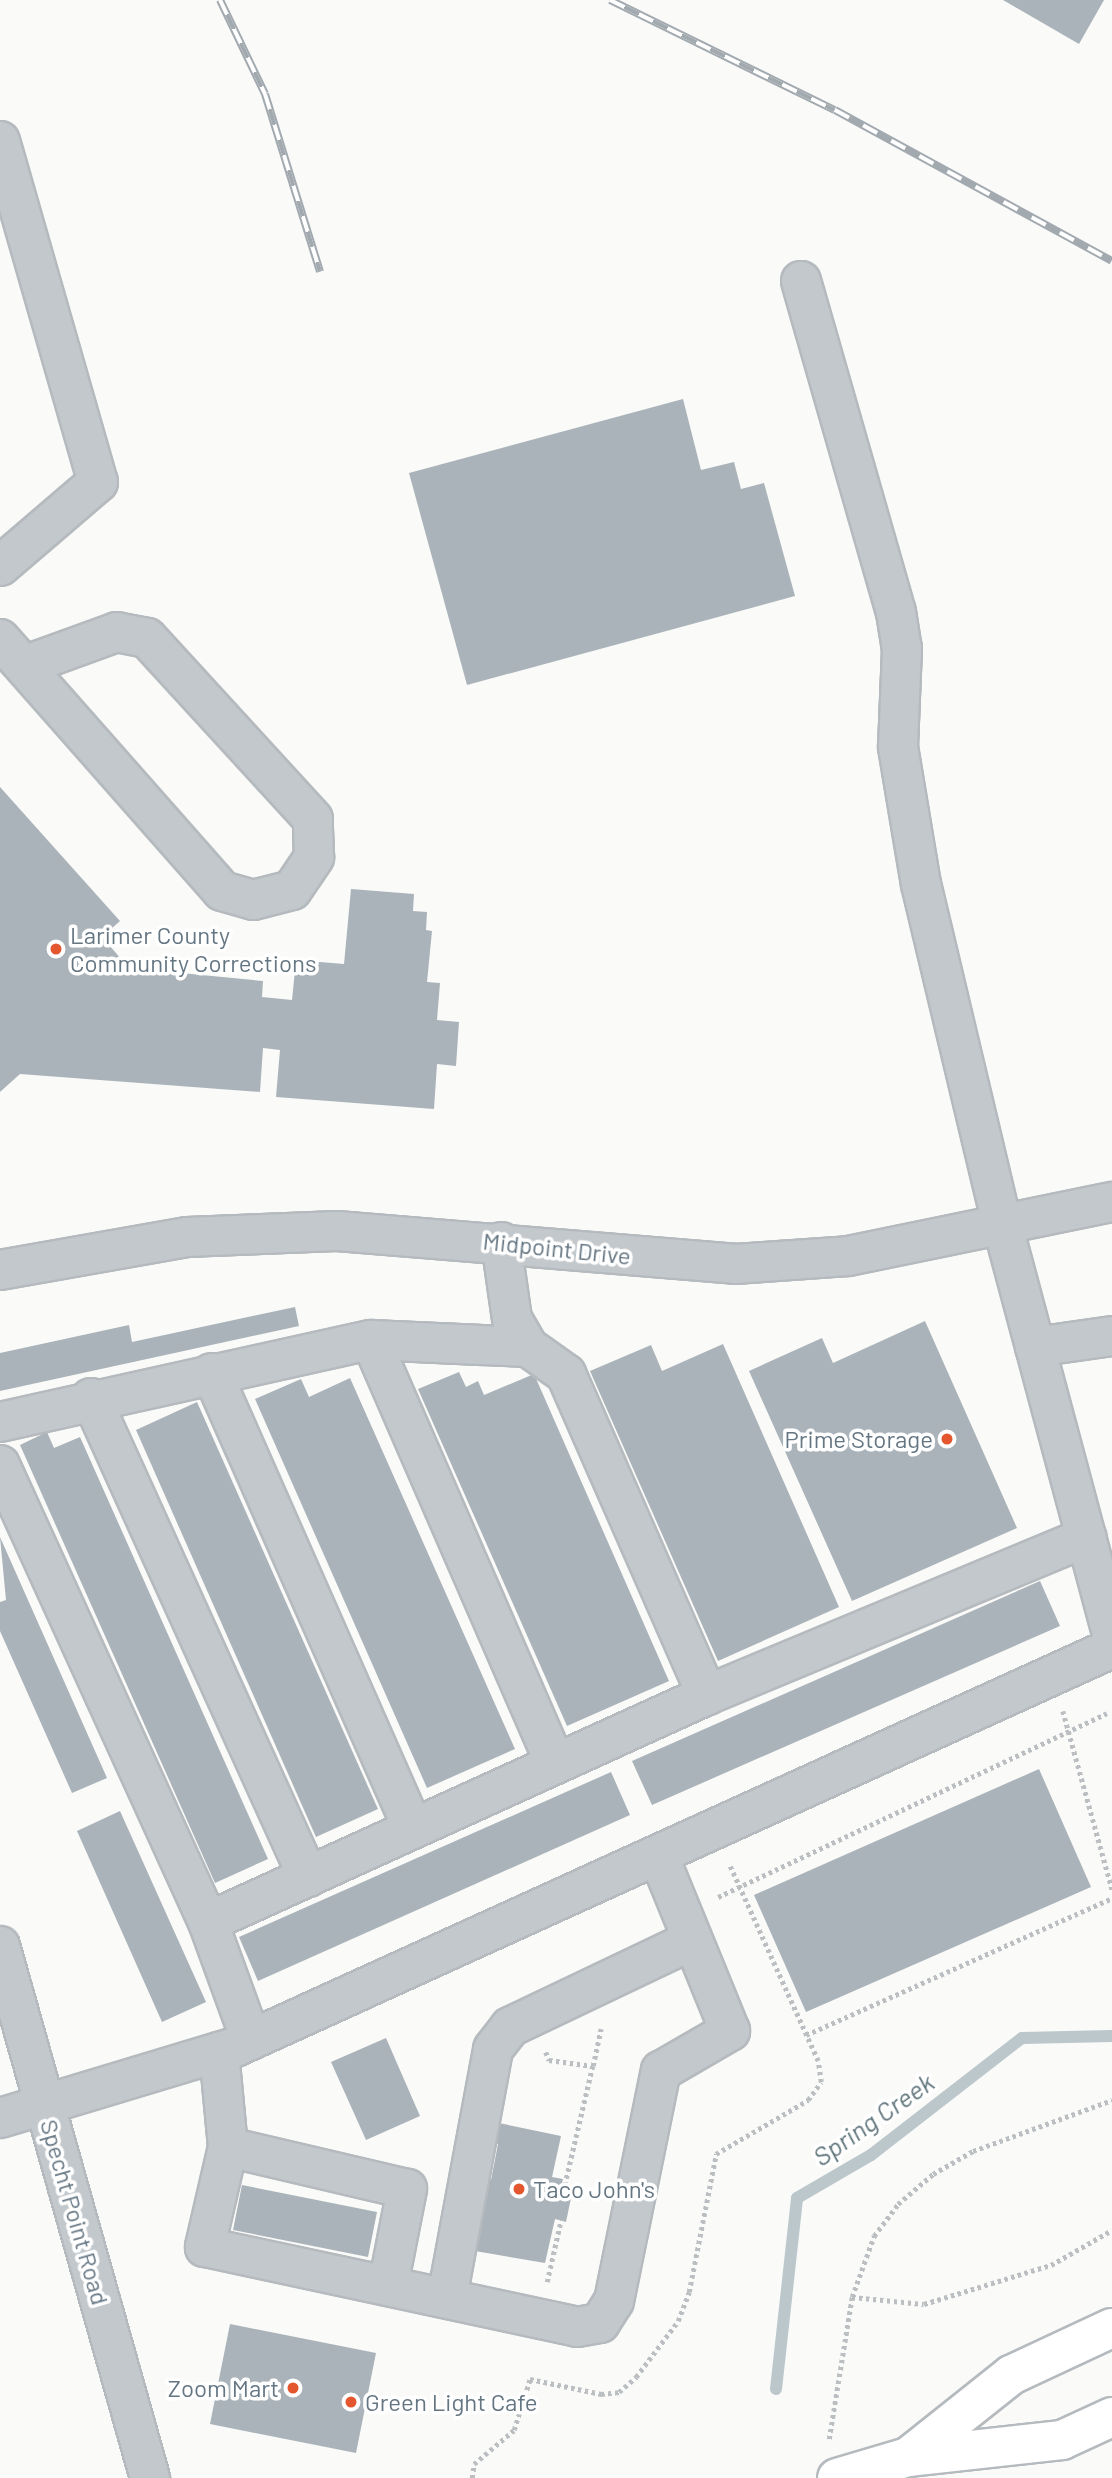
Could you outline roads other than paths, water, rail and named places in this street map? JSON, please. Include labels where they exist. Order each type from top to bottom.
[{"type":"main road","points":[[908,2456],[1011,2375],[1112,2328]]},
{"type":"main road","points":[[832,2465],[1062,2440],[1112,2417]]},
{"type":"street","points":[[0,141],[98,482],[0,566]]},
{"type":"street","points":[[801,281],[896,612],[902,648],[898,747],[921,884],[1003,1227],[1112,1634]]},
{"type":"street","points":[[0,639],[26,665],[222,891],[253,900],[292,890],[314,857],[313,819],[147,638],[117,632],[26,665]]},
{"type":"street","name":"Midpoint Drive","points":[[0,1270],[187,1237],[337,1231],[501,1242],[735,1264],[848,1256],[1003,1227],[1112,1202]]},
{"type":"street","points":[[501,1242],[512,1319],[528,1348],[566,1374],[707,1695]]},
{"type":"street","points":[[1035,1347],[1112,1336]]},
{"type":"street","points":[[0,1423],[91,1398],[371,1340],[528,1348]]},
{"type":"street","points":[[371,1340],[555,1764]]},
{"type":"street","points":[[212,1373],[413,1828]]},
{"type":"street","points":[[91,1398],[308,1877]]},
{"type":"street","points":[[0,1465],[208,1922],[235,2046],[228,2147],[205,2247],[577,2327],[600,2323],[609,2313],[661,2071],[730,2031],[658,1855]]},
{"type":"street","points":[[208,1922],[707,1695],[1086,1537]]},
{"type":"street","points":[[0,2118],[235,2046],[1112,1648]]},
{"type":"street","points":[[447,2298],[493,2049],[510,2027],[692,1940]]},
{"type":"street","name":"Specht Point Road","points":[[0,1946],[150,2478]]},
{"type":"street","points":[[228,2147],[407,2189],[388,2286]]},
{"type":"waterway","name":"Spring Creek","points":[[776,2389],[797,2198],[871,2155],[1022,2038],[1112,2036]]},
{"type":"railway","points":[[220,0],[265,94],[320,272]]},
{"type":"railway","points":[[610,0],[835,110],[1112,261]]},
{"type":"place","name":"Larimer County Community Corrections","points":[[56,949]]},
{"type":"place","name":"Prime Storage","points":[[947,1439]]},
{"type":"place","name":"Taco John's","points":[[519,2189]]},
{"type":"place","name":"Zoom Mart","points":[[293,2388]]},
{"type":"place","name":"Green Light Cafe","points":[[351,2402]]}]
